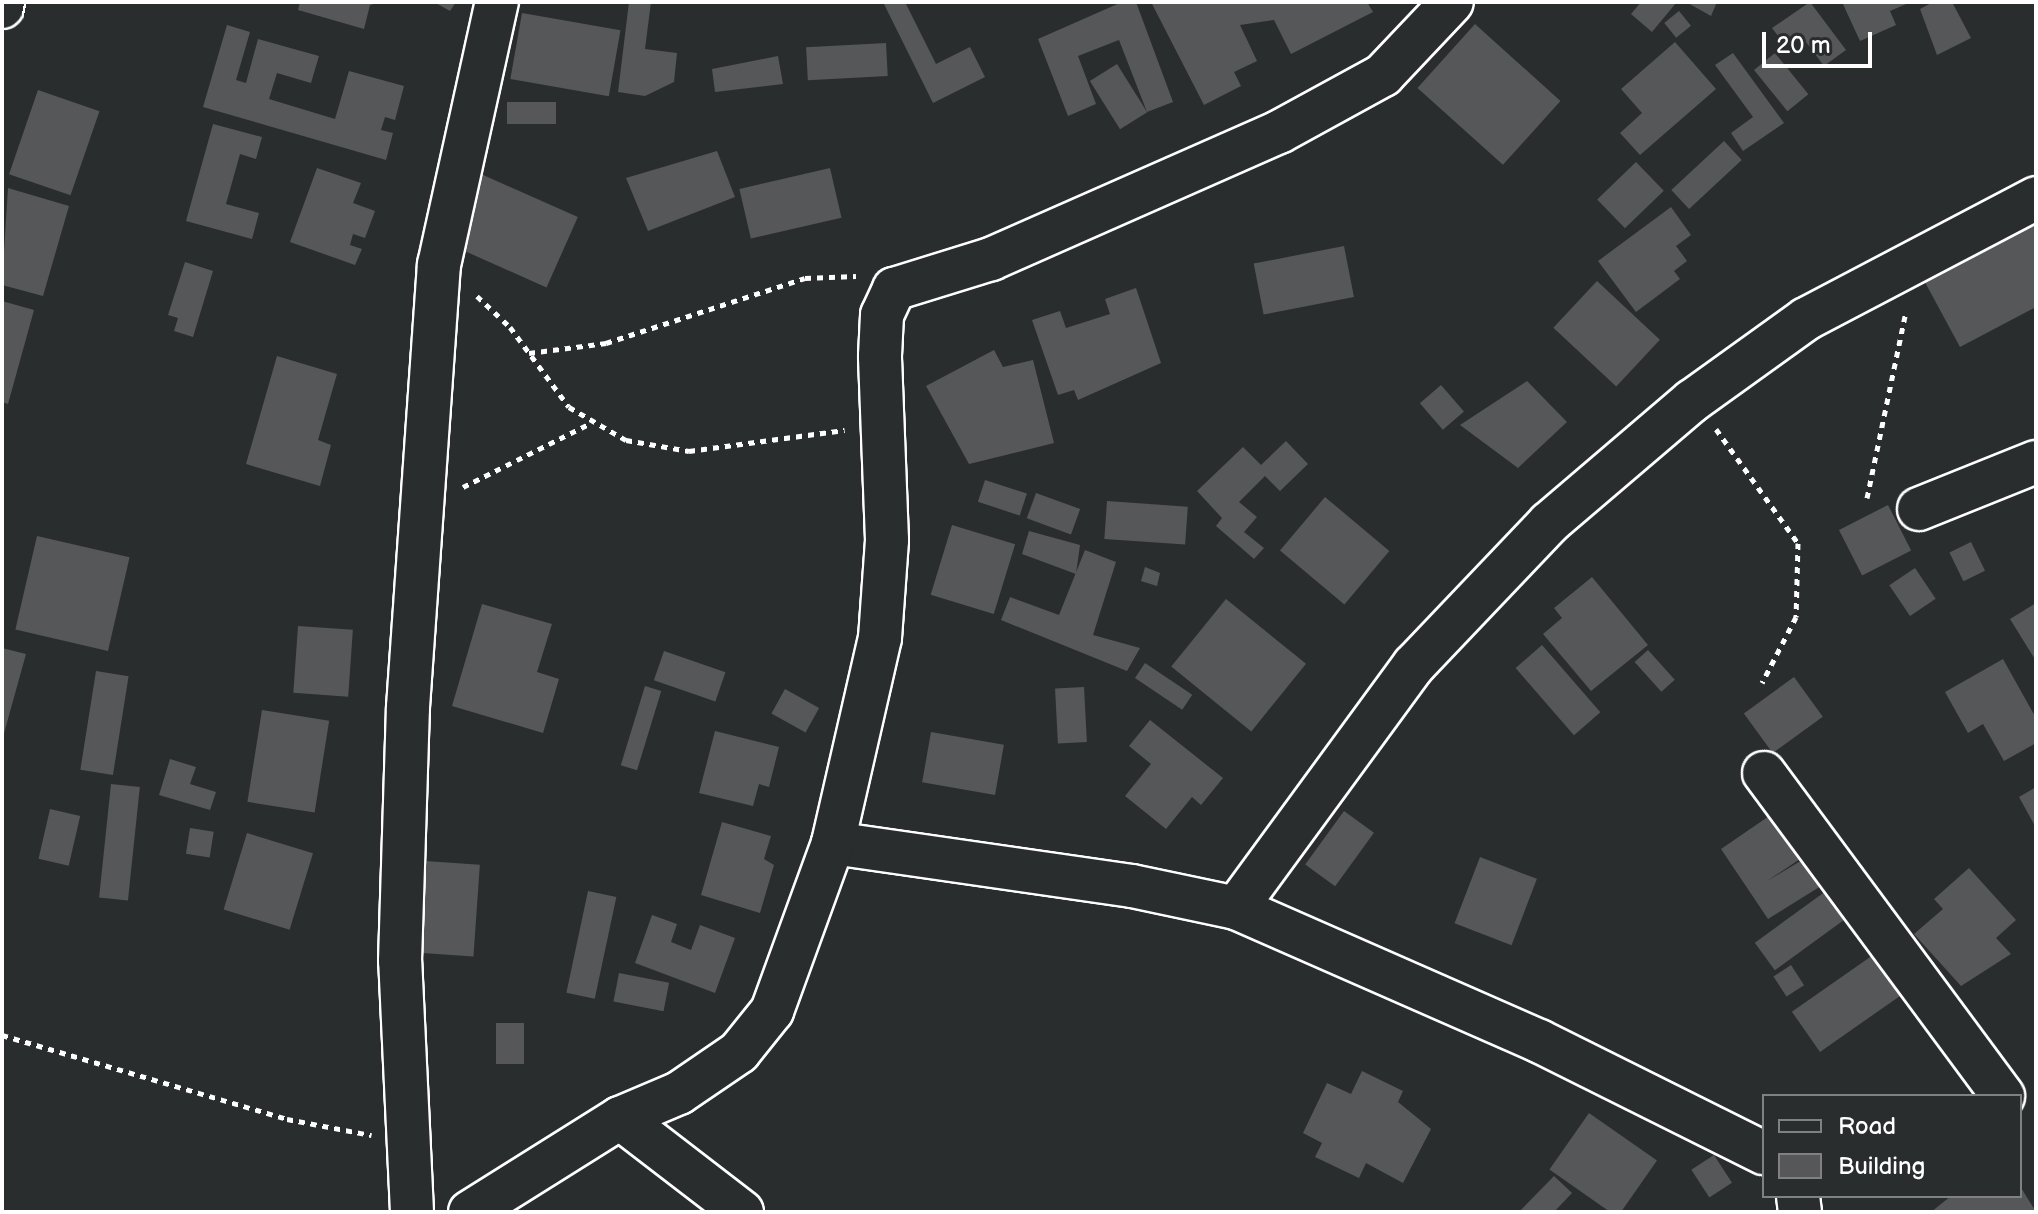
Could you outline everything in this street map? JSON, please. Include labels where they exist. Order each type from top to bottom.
[{"type":"street","points":[[412,1212],[400,961],[422,508],[439,265],[497,2]]},
{"type":"street","points":[[470,1212],[620,1118],[679,1093],[739,1052],[772,1011],[833,843],[880,638],[887,540],[882,425],[882,315],[894,289],[991,259],[1279,132],[1383,75],[1452,2]]},
{"type":"street","points":[[1236,908],[1461,612],[1549,523],[1692,401],[1806,319],[1912,260],[2036,198]]},
{"type":"street","points":[[1919,509],[2036,462]]},
{"type":"street","points":[[1764,773],[2002,1094]]},
{"type":"street","points":[[833,843],[1132,886],[1236,908],[1539,1041],[1762,1152]]},
{"type":"street","points":[[620,1118],[742,1212]]},
{"type":"path","points":[[1867,498],[1912,260]]},
{"type":"path","points":[[439,265],[489,305],[529,353],[548,386],[591,423],[657,450],[689,451],[882,425]]},
{"type":"path","points":[[529,353],[606,343],[805,278],[867,277],[894,289]]},
{"type":"path","points":[[1692,401],[1771,497],[1798,543],[1796,617],[1762,683]]},
{"type":"path","points":[[422,508],[591,423]]},
{"type":"path","points":[[2,1035],[287,1119],[408,1140]]},
{"type":"building","points":[[300,2],[381,2],[370,5],[364,29],[298,10]]},
{"type":"building","points":[[434,2],[456,2],[450,11]]},
{"type":"building","points":[[629,2],[651,2],[645,49],[677,53],[674,82],[645,96],[618,92]]},
{"type":"building","points":[[883,2],[905,2],[936,64],[970,47],[985,77],[933,103]]},
{"type":"building","points":[[1122,2],[1136,2],[1173,102],[1147,112],[1119,40],[1078,56],[1096,104],[1068,116],[1038,39]]},
{"type":"building","points":[[1151,2],[1367,2],[1373,12],[1291,54],[1274,20],[1240,25],[1257,61],[1234,72],[1241,86],[1204,105]]},
{"type":"building","points":[[1641,2],[1676,3],[1652,32],[1631,14]]},
{"type":"building","points":[[1686,2],[1717,2],[1711,16]]},
{"type":"building","points":[[1810,2],[1846,50],[1824,66],[1800,34],[1785,45],[1772,28]]},
{"type":"building","points":[[1842,2],[1911,2],[1890,11],[1896,25],[1860,41]]},
{"type":"building","points":[[1933,2],[1952,2],[1971,38],[1937,55],[1920,9]]},
{"type":"building","points":[[1679,11],[1691,26],[1676,38],[1664,23]]},
{"type":"building","points":[[522,13],[620,30],[609,96],[510,79]]},
{"type":"building","points":[[1475,24],[1560,101],[1503,165],[1417,88]]},
{"type":"building","points":[[227,25],[250,32],[236,80],[246,83],[258,39],[319,56],[311,83],[277,73],[269,99],[335,119],[349,71],[404,86],[395,120],[385,117],[381,130],[393,133],[386,160],[203,107]]},
{"type":"building","points":[[1675,42],[1716,89],[1640,155],[1620,133],[1642,113],[1621,89]]},
{"type":"building","points":[[886,43],[888,76],[808,80],[806,47]]},
{"type":"building","points":[[1733,53],[1784,123],[1743,151],[1731,133],[1753,117],[1715,65]]},
{"type":"building","points":[[1775,53],[1808,94],[1787,111],[1754,70]]},
{"type":"building","points":[[778,56],[783,84],[715,92],[712,69]]},
{"type":"building","points":[[1117,64],[1147,112],[1120,129],[1090,81]]},
{"type":"building","points":[[38,90],[99,111],[70,195],[9,174]]},
{"type":"building","points":[[507,102],[556,102],[556,124],[507,124]]},
{"type":"building","points":[[213,124],[262,137],[256,159],[240,154],[226,204],[259,213],[252,239],[186,221]]},
{"type":"building","points":[[1724,141],[1742,160],[1689,209],[1671,190]]},
{"type":"building","points":[[717,151],[735,197],[648,231],[626,178]]},
{"type":"building","points":[[1636,162],[1664,191],[1625,228],[1597,200]]},
{"type":"building","points":[[317,168],[361,183],[353,203],[375,211],[365,238],[353,234],[350,245],[362,249],[355,265],[290,242]]},
{"type":"building","points":[[830,168],[841,218],[751,239],[739,189]]},
{"type":"building","points":[[481,174],[578,217],[547,287],[450,244]]},
{"type":"building","points":[[8,188],[69,206],[43,296],[2,285]]},
{"type":"building","points":[[1671,207],[1691,235],[1676,246],[1687,261],[1674,271],[1680,279],[1636,312],[1598,261]]},
{"type":"building","points":[[2036,212],[2036,307],[1960,347],[1920,273]]},
{"type":"building","points":[[1344,246],[1354,297],[1264,315],[1254,264]]},
{"type":"building","points":[[185,262],[213,271],[193,337],[174,331],[178,318],[168,315]]},
{"type":"building","points":[[1597,281],[1660,340],[1616,386],[1553,328]]},
{"type":"building","points":[[1136,288],[1161,363],[1078,400],[1074,390],[1058,395],[1032,320],[1060,311],[1066,328],[1110,314],[1105,299]]},
{"type":"building","points":[[2,301],[34,310],[8,404],[2,402]]},
{"type":"building","points":[[994,350],[1003,367],[1033,360],[1054,443],[969,464],[926,386]]},
{"type":"building","points":[[277,356],[337,374],[318,440],[331,445],[320,486],[246,464]]},
{"type":"building","points":[[1527,381],[1567,422],[1518,468],[1460,425]]},
{"type":"building","points":[[1441,385],[1464,411],[1443,430],[1420,403]]},
{"type":"building","points":[[1286,441],[1308,464],[1280,491],[1265,476],[1239,502],[1257,517],[1244,532],[1264,548],[1254,559],[1216,526],[1222,518],[1197,491],[1243,447],[1261,465]]},
{"type":"building","points":[[985,480],[1027,494],[1020,515],[978,502]]},
{"type":"building","points":[[1036,493],[1080,509],[1071,534],[1027,518]]},
{"type":"building","points":[[1325,497],[1389,551],[1344,605],[1280,551]]},
{"type":"building","points":[[1107,501],[1188,507],[1185,545],[1104,539]]},
{"type":"building","points":[[1888,505],[1911,550],[1862,575],[1839,530]]},
{"type":"building","points":[[952,525],[1015,544],[994,614],[931,595]]},
{"type":"building","points":[[1029,531],[1080,545],[1076,574],[1022,554]]},
{"type":"building","points":[[37,536],[130,557],[108,651],[15,630]]},
{"type":"building","points":[[1971,542],[1985,571],[1963,581],[1949,553]]},
{"type":"building","points":[[1085,550],[1116,562],[1093,635],[1140,648],[1127,671],[1001,620],[1010,597],[1059,615]]},
{"type":"building","points":[[1145,567],[1160,573],[1157,586],[1141,581]]},
{"type":"building","points":[[1915,568],[1936,599],[1910,616],[1889,585]]},
{"type":"building","points":[[1592,577],[1648,645],[1591,691],[1543,634],[1562,618],[1554,608]]},
{"type":"building","points":[[1226,599],[1306,664],[1251,731],[1171,667]]},
{"type":"building","points":[[2036,603],[2036,661],[2010,619]]},
{"type":"building","points":[[482,604],[552,624],[537,672],[559,679],[543,733],[452,706]]},
{"type":"building","points":[[298,626],[353,630],[348,697],[293,693]]},
{"type":"building","points":[[1542,645],[1600,712],[1574,735],[1516,668]]},
{"type":"building","points":[[2,648],[26,654],[3,737],[2,737]]},
{"type":"building","points":[[1648,650],[1675,680],[1661,692],[1635,662]]},
{"type":"building","points":[[664,651],[725,672],[715,701],[654,680]]},
{"type":"building","points":[[2003,659],[2036,718],[2036,743],[2004,761],[1983,724],[1968,733],[1945,692]]},
{"type":"building","points":[[1145,663],[1192,695],[1182,710],[1135,678]]},
{"type":"building","points":[[96,671],[129,676],[113,775],[80,770]]},
{"type":"building","points":[[1794,677],[1823,717],[1773,753],[1744,713]]},
{"type":"building","points":[[645,686],[661,691],[637,770],[621,765]]},
{"type":"building","points":[[1084,687],[1087,742],[1058,743],[1055,689]]},
{"type":"building","points":[[785,689],[819,708],[806,732],[771,713]]},
{"type":"building","points":[[262,710],[329,721],[315,812],[247,802]]},
{"type":"building","points":[[1150,720],[1223,778],[1201,805],[1192,797],[1166,829],[1125,796],[1151,764],[1129,746]]},
{"type":"building","points":[[715,731],[779,747],[769,787],[759,784],[753,806],[699,793]]},
{"type":"building","points":[[931,732],[1004,745],[995,795],[922,782]]},
{"type":"building","points":[[170,759],[196,767],[190,784],[216,792],[210,810],[159,795]]},
{"type":"building","points":[[111,784],[140,787],[128,900],[99,897]]},
{"type":"building","points":[[2036,787],[2036,828],[2019,797]]},
{"type":"building","points":[[50,809],[80,816],[69,866],[39,859]]},
{"type":"building","points":[[1344,811],[1374,833],[1335,886],[1305,864]]},
{"type":"building","points":[[1775,812],[1806,855],[1767,881],[1804,859],[1821,886],[1768,919],[1721,849]]},
{"type":"building","points":[[722,822],[771,836],[764,859],[774,865],[760,913],[701,895]]},
{"type":"building","points":[[190,828],[214,832],[210,857],[186,854]]},
{"type":"building","points":[[247,833],[313,853],[290,930],[224,910]]},
{"type":"building","points":[[1480,857],[1537,879],[1512,945],[1455,923]]},
{"type":"building","points":[[425,861],[480,865],[473,957],[419,953]]},
{"type":"building","points":[[1969,868],[2016,920],[1996,938],[2011,954],[1961,986],[1914,934],[1943,909],[1934,899]]},
{"type":"building","points":[[588,891],[616,897],[595,999],[566,993]]},
{"type":"building","points":[[1826,891],[1846,919],[1775,970],[1755,943]]},
{"type":"building","points":[[652,915],[677,924],[671,942],[691,950],[700,925],[735,938],[715,993],[635,963]]},
{"type":"building","points":[[1873,955],[1901,995],[1820,1052],[1792,1012]]},
{"type":"building","points":[[1791,965],[1804,985],[1786,997],[1773,976]]},
{"type":"building","points":[[619,973],[669,983],[664,1011],[613,1001]]},
{"type":"building","points":[[496,1023],[524,1023],[524,1064],[496,1064]]},
{"type":"building","points":[[1362,1071],[1403,1091],[1398,1102],[1431,1129],[1403,1183],[1366,1163],[1359,1178],[1315,1157],[1322,1143],[1303,1133],[1327,1083],[1351,1094]]},
{"type":"building","points":[[1589,1113],[1657,1161],[1621,1212],[1610,1212],[1549,1170]]},
{"type":"building","points":[[1714,1155],[1732,1183],[1709,1197],[1691,1170]]},
{"type":"building","points":[[1554,1176],[1572,1193],[1554,1212],[1519,1212]]},
{"type":"building","points":[[2022,1189],[2036,1212],[1931,1212],[1948,1198],[2022,1198]]}]
